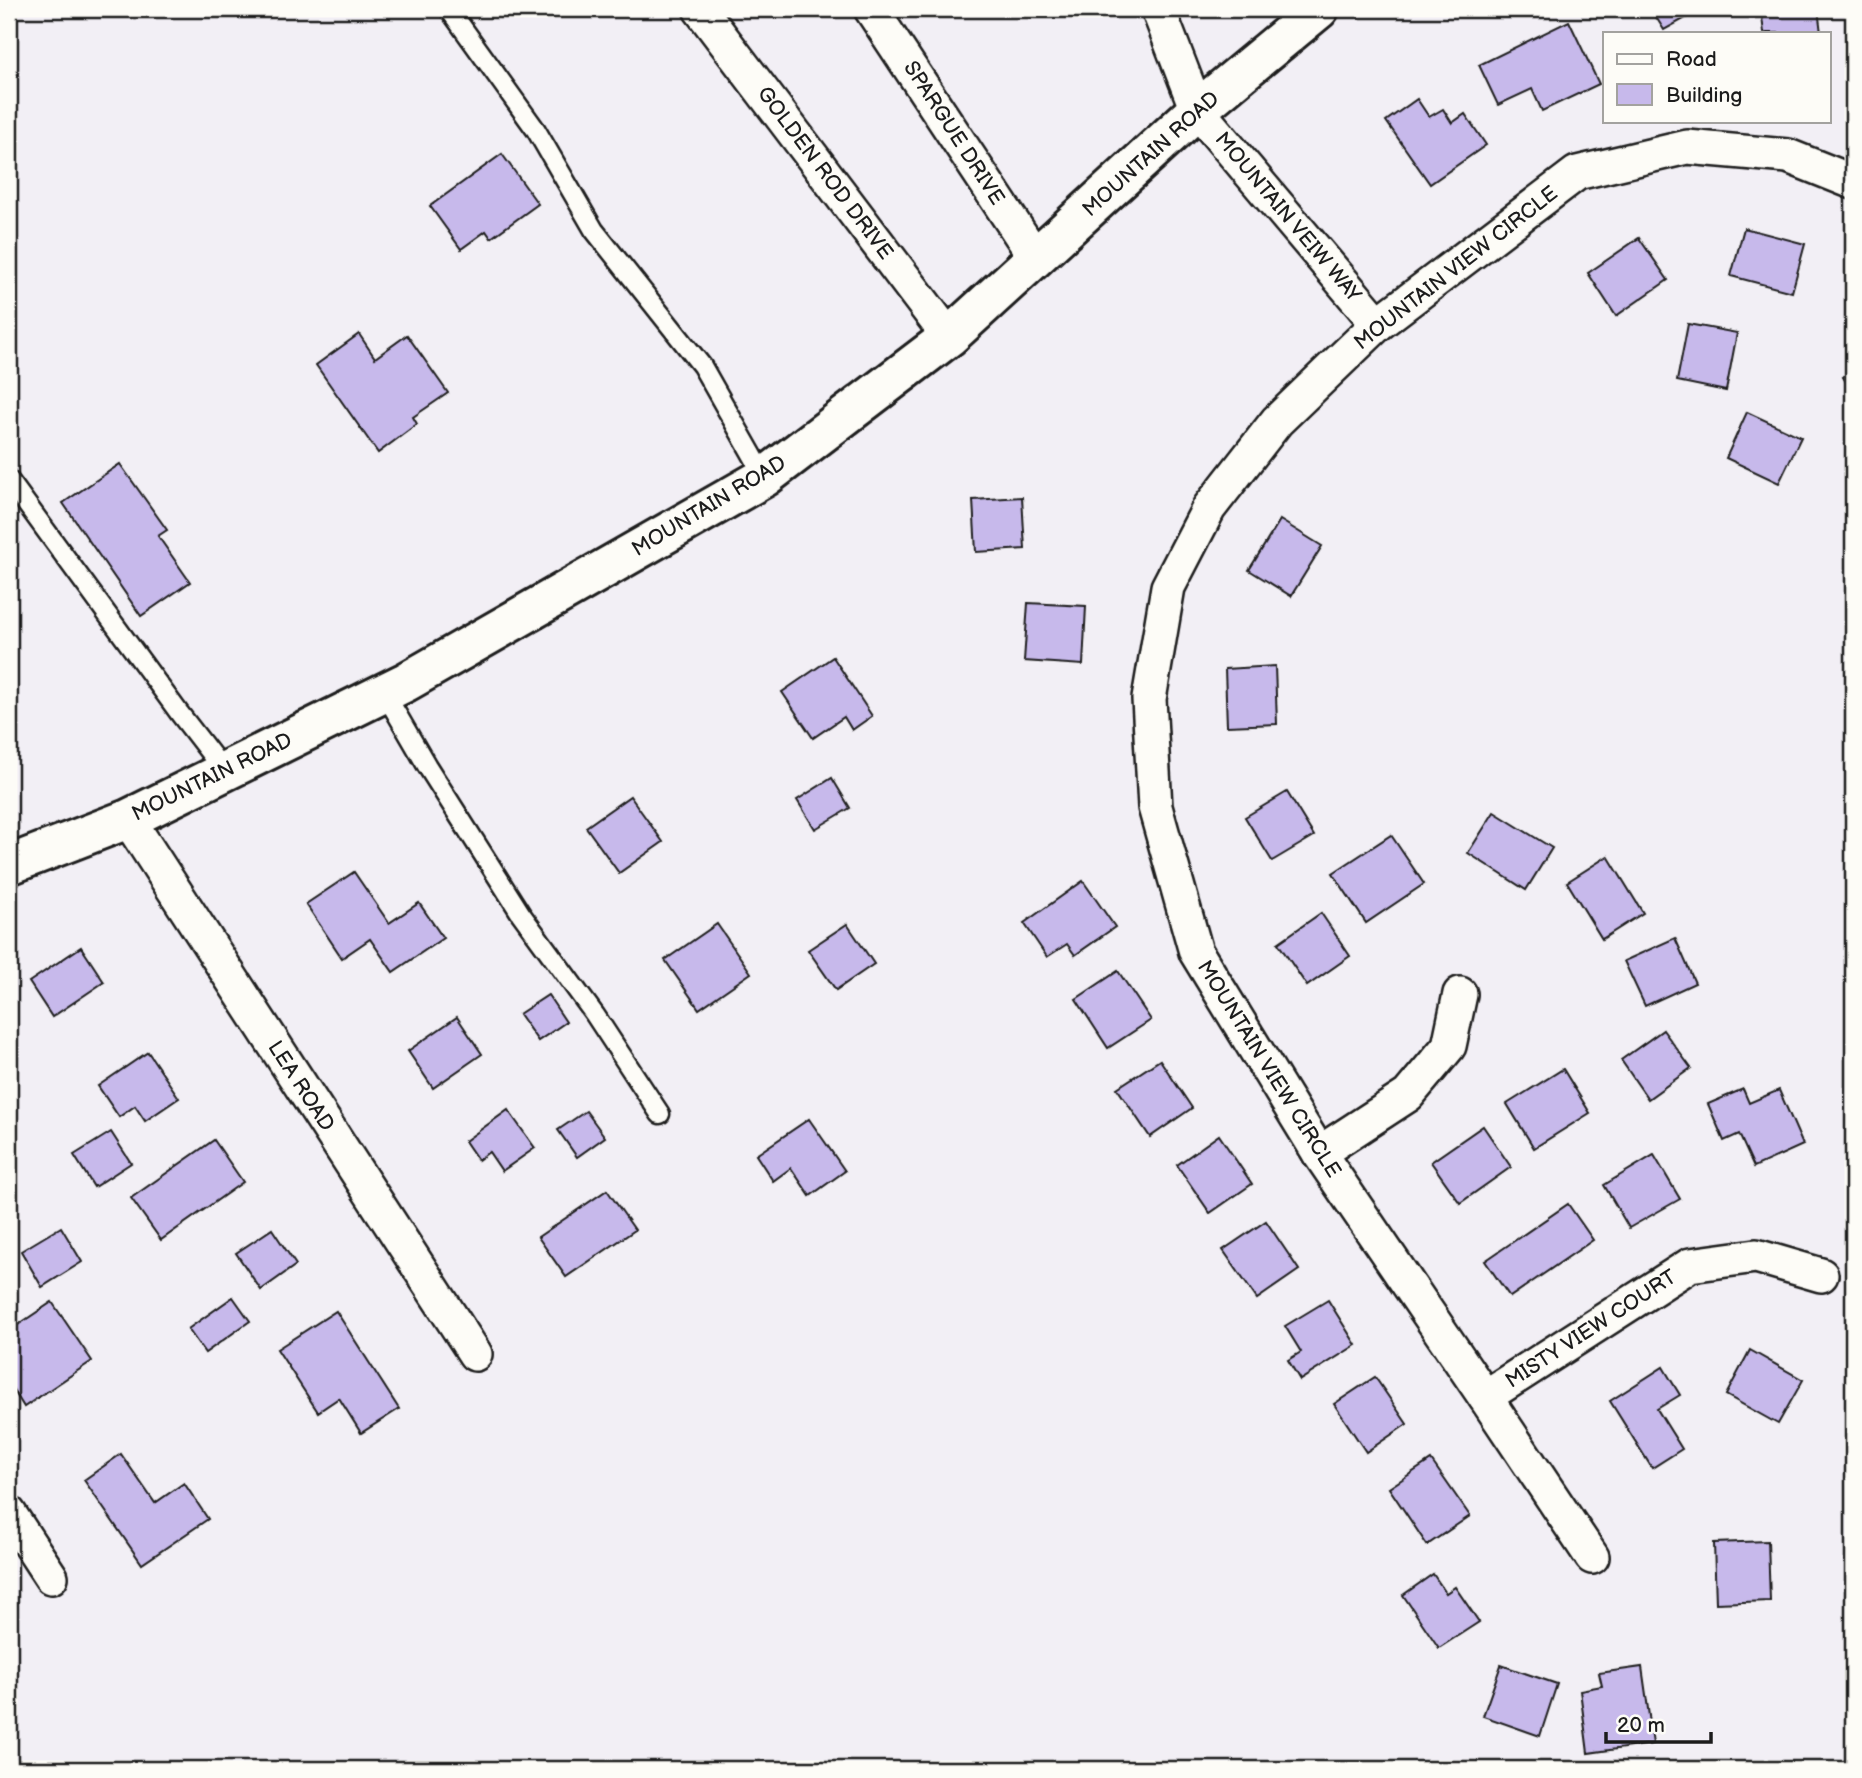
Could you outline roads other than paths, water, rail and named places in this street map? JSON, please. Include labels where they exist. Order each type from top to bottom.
[{"type":"main road","name":"MOUNTAIN ROAD","points":[[9,865],[128,819],[406,682],[765,477],[949,337],[1198,110],[1319,9]]},
{"type":"street","name":"GOLDEN ROD DRIVE","points":[[700,9],[949,337]]},
{"type":"street","name":"SPARGUE DRIVE","points":[[871,9],[1036,258]]},
{"type":"street","name":"MOUNTAIN VEIW WAY","points":[[1158,9],[1198,110],[1378,324]]},
{"type":"street","name":"MOUNTAIN VIEW CIRCLE","points":[[1592,1557],[1319,1153],[1196,952],[1155,807],[1149,699],[1168,587],[1209,508],[1277,421],[1378,324],[1577,173],[1686,147],[1788,156],[1853,182]]},
{"type":"street","name":"LEA ROAD","points":[[128,819],[475,1354]]},
{"type":"street","points":[[1319,1153],[1408,1095],[1449,1046],[1460,994]]},
{"type":"street","name":"MISTY VIEW COURT","points":[[1485,1397],[1690,1265],[1756,1256],[1821,1275]]},
{"type":"street","points":[[9,1514],[51,1577]]},
{"type":"lane","points":[[449,9],[536,131],[594,230],[702,366],[765,477]]},
{"type":"lane","points":[[9,480],[224,771]]},
{"type":"lane","points":[[384,692],[427,766],[521,914],[595,1015],[660,1114]]}]
